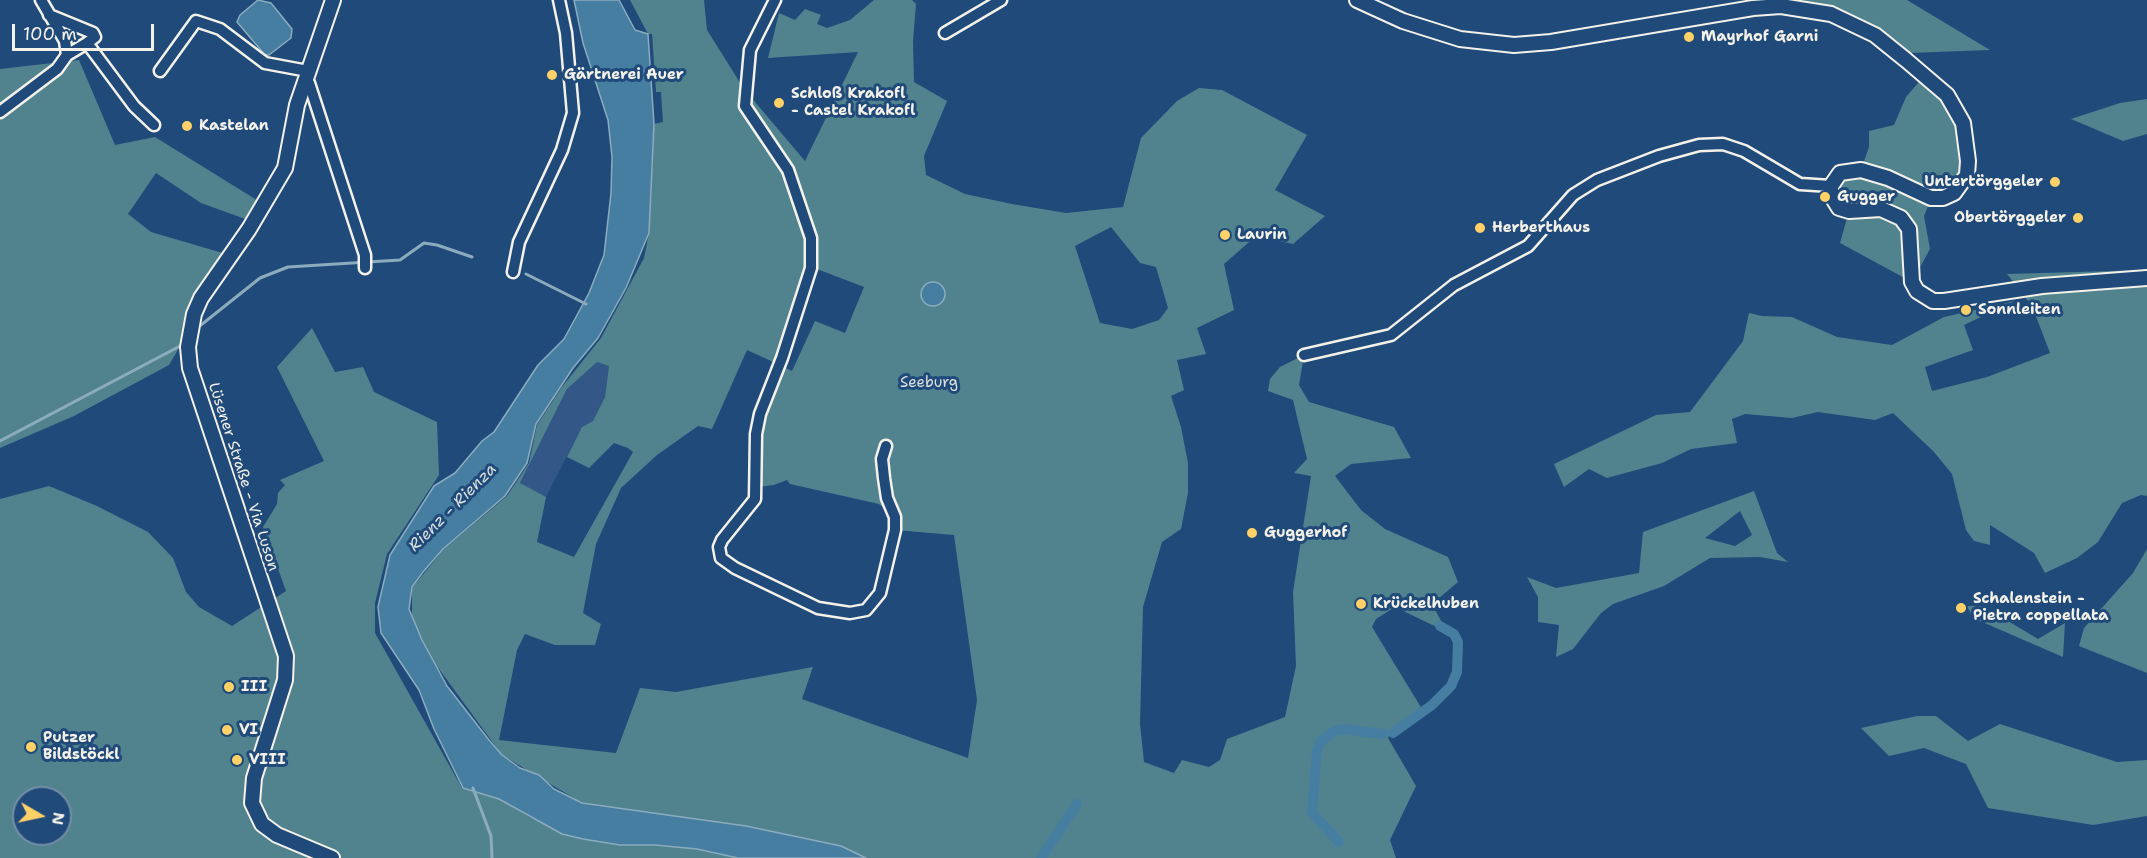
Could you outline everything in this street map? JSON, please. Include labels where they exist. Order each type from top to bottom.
[{"type":"street","points":[[41,0],[65,41],[67,55]]},
{"type":"street","name":"Lüsener Straße - Via Luson","points":[[332,858],[278,835],[262,824],[252,803],[254,778],[285,680],[285,656],[188,359],[190,330],[201,298],[249,229],[285,168],[307,76],[333,0]]},
{"type":"street","points":[[513,272],[519,242],[562,150],[573,113],[566,33],[559,0]]},
{"type":"street","points":[[775,0],[750,50],[745,106],[788,170],[811,238],[811,268],[782,358],[760,414],[756,434],[755,499],[722,540],[719,547],[721,558],[735,568],[818,608],[850,613],[866,610],[880,593],[895,530],[895,517],[886,498],[882,459],[886,446]]},
{"type":"street","points":[[945,33],[1001,0]]},
{"type":"street","points":[[1358,0],[1370,8],[1419,26],[1473,42],[1514,45],[1551,42],[1753,8],[1781,6],[1831,14],[1875,35],[1947,95],[1963,123],[1968,161],[1967,175],[1961,187],[1943,198],[1931,198],[1888,178],[1861,170],[1840,173],[1831,186],[1831,195],[1839,208],[1849,211],[1881,209],[1901,218],[1909,229],[1912,282],[1925,297],[1944,301],[2042,286],[2147,278]]},
{"type":"street","points":[[0,112],[57,69],[67,55],[95,37],[93,33],[49,15]]},
{"type":"street","points":[[160,71],[196,21],[220,29],[265,63],[307,76],[365,263]]},
{"type":"street","points":[[87,44],[134,106],[154,125]]},
{"type":"street","points":[[1304,355],[1391,335],[1454,285],[1528,246],[1573,195],[1597,180],[1685,148],[1712,144],[1734,147],[1800,184],[1831,186]]},
{"type":"shaded area","points":[[597,362],[609,366],[605,397],[593,421],[582,427],[546,497],[520,484],[567,389]]},
{"type":"green space","name":"Seeburg","points":[[630,0],[704,0],[707,30],[744,89],[805,161],[858,52],[768,58],[779,13],[795,20],[805,9],[821,15],[817,24],[827,28],[850,20],[874,0],[912,0],[916,4],[913,41],[914,82],[947,101],[924,156],[926,175],[965,194],[1066,213],[1123,207],[1141,138],[1177,101],[1199,88],[1222,90],[1307,135],[1275,190],[1325,216],[1293,244],[1256,236],[1224,264],[1234,310],[1197,328],[1206,354],[1177,360],[1184,390],[1171,396],[1181,427],[1188,463],[1188,493],[1181,529],[1162,542],[1143,607],[1140,724],[1144,762],[1174,773],[1182,760],[1209,767],[1220,760],[1227,739],[1285,717],[1296,666],[1293,592],[1311,476],[1294,473],[1307,459],[1293,400],[1268,391],[1270,379],[1280,367],[1304,355],[1299,385],[1309,402],[1394,427],[1411,458],[1351,464],[1335,476],[1361,510],[1385,529],[1448,557],[1458,582],[1432,604],[1447,632],[1395,607],[1376,619],[1372,627],[1422,709],[1392,731],[1388,738],[1416,786],[1390,840],[1396,858],[866,858],[841,846],[746,826],[582,803],[502,755],[428,654],[412,617],[412,588],[444,549],[507,496],[529,463],[537,425],[562,387],[601,338],[644,258],[649,233],[654,124],[663,122],[661,92],[656,92],[652,34],[648,34]],"holes":[[[1111,227],[1140,263],[1156,267],[1168,308],[1159,320],[1132,329],[1100,323],[1075,246]],[[817,269],[864,287],[845,333],[815,321],[792,371],[782,366],[806,288]],[[747,350],[782,366],[763,414],[759,435],[758,487],[774,485],[787,480],[790,484],[879,504],[895,517],[895,530],[954,535],[977,700],[968,758],[802,699],[813,667],[676,692],[640,688],[616,753],[499,740],[517,650],[525,634],[555,645],[595,645],[601,624],[583,613],[596,544],[621,488],[657,455],[698,426],[712,429]],[[597,362],[609,366],[605,397],[593,421],[582,427],[567,457],[589,468],[614,443],[633,452],[574,557],[537,542],[546,497],[520,483],[567,389]]]},
{"type":"green space","points":[[1756,0],[1907,0],[1990,50],[1909,53],[1906,60],[1851,23],[1753,8]]},
{"type":"green space","points":[[79,60],[115,145],[155,137],[260,202],[248,220],[201,203],[156,173],[128,214],[151,232],[226,254],[195,297],[183,341],[169,365],[74,416],[0,448],[0,69]]},
{"type":"green space","points":[[1925,75],[1963,123],[1961,187],[1931,199],[1924,216],[1930,249],[1912,282],[1840,243],[1849,211],[1839,208],[1834,179],[1861,170],[1869,147],[1869,131],[1894,125],[1906,97]]},
{"type":"green space","points":[[2147,99],[2147,134],[2123,141],[2071,119],[2120,103]]},
{"type":"green space","points":[[2147,270],[2147,496],[2141,495],[2122,503],[2098,542],[2077,558],[2045,573],[2034,553],[1990,525],[1990,545],[1974,541],[1966,530],[1952,474],[1934,452],[1893,413],[1875,420],[1818,412],[1792,418],[1745,414],[1732,419],[1737,443],[1691,449],[1662,463],[1607,478],[1589,469],[1564,487],[1554,464],[1656,415],[1690,412],[1743,341],[1749,313],[1792,317],[1837,337],[1892,345],[1944,317],[2015,301],[1964,325],[1973,350],[1925,367],[1932,391],[1987,377],[2050,353],[2032,306],[2007,274]]},
{"type":"green space","points":[[312,328],[335,372],[363,367],[374,392],[437,422],[439,475],[387,554],[375,603],[375,633],[462,788],[499,799],[531,818],[620,845],[655,845],[697,849],[738,858],[0,858],[0,499],[49,486],[97,506],[148,532],[173,558],[186,592],[199,607],[232,626],[286,591],[263,527],[277,504],[278,493],[285,485],[280,480],[324,461],[277,367]]},
{"type":"green space","points":[[1754,491],[1777,553],[1788,562],[1760,557],[1710,558],[1664,586],[1613,604],[1601,613],[1573,649],[1556,657],[1559,625],[1538,622],[1538,597],[1527,577],[1556,588],[1639,573],[1643,532]],"holes":[[[1740,511],[1752,535],[1735,546],[1705,538]]]},
{"type":"green space","points":[[2147,549],[2147,673],[2079,646],[2084,628],[2133,573]]},
{"type":"green space","points":[[1967,606],[1983,606],[2038,639],[2065,623],[2063,657],[1973,618]]},
{"type":"green space","points":[[1917,716],[1936,716],[1968,741],[2000,724],[2117,762],[2147,760],[2147,816],[2093,825],[1988,808],[1966,764],[1924,748],[1889,756],[1861,728]]},
{"type":"water","points":[[258,0],[271,3],[292,29],[291,38],[269,55],[265,55],[237,22],[240,15]]},
{"type":"water","name":"Rienz - Rienza","points":[[574,0],[619,0],[635,30],[648,34],[654,124],[649,233],[626,288],[598,338],[573,368],[536,424],[527,463],[505,496],[443,549],[423,572],[412,587],[409,609],[422,640],[447,686],[489,740],[502,755],[520,768],[539,775],[554,789],[582,803],[746,826],[841,846],[866,858],[738,858],[697,849],[655,845],[620,845],[562,834],[499,799],[463,788],[434,729],[419,690],[381,633],[378,607],[390,555],[434,486],[455,473],[482,441],[494,432],[538,365],[564,339],[589,293],[604,255],[611,193],[612,157],[608,120],[583,43]]},
{"type":"water","points":[[933,282],[942,285],[945,294],[942,303],[933,306],[924,303],[921,294],[924,285]]},
{"type":"waterway","points":[[201,325],[260,278],[288,267],[400,260],[424,243],[472,257]]},
{"type":"waterway","points":[[526,274],[586,304]]},
{"type":"waterway","points":[[0,441],[182,345]]},
{"type":"waterway","points":[[1393,733],[1432,705],[1451,686],[1457,672],[1458,642],[1454,634],[1440,626]]},
{"type":"waterway","points":[[1339,842],[1312,813],[1317,750],[1321,741],[1334,731],[1344,729],[1383,734]]},
{"type":"waterway","points":[[473,788],[491,836],[492,858]]},
{"type":"waterway","points":[[1041,858],[1077,804]]},
{"type":"place","name":"Mayrhof Garni","points":[[1689,37]]},
{"type":"place","name":"Gärtnerei Auer","points":[[552,75]]},
{"type":"place","name":"Schloß Krakofl - Castel Krakofl","points":[[779,103]]},
{"type":"place","name":"Kastelan","points":[[187,126]]},
{"type":"place","name":"Untertörggeler","points":[[2055,182]]},
{"type":"place","name":"Gugger","points":[[1825,197]]},
{"type":"place","name":"Obertörggeler","points":[[2078,218]]},
{"type":"place","name":"Herberthaus","points":[[1480,228]]},
{"type":"place","name":"Laurin","points":[[1225,235]]},
{"type":"place","name":"Sonnleiten","points":[[1966,310]]},
{"type":"place","name":"Guggerhof","points":[[1252,533]]},
{"type":"place","name":"Krückelhuben","points":[[1361,604]]},
{"type":"place","name":"Schalenstein - Pietra coppellata","points":[[1961,608]]},
{"type":"place","name":"III","points":[[229,687]]},
{"type":"place","name":"VI","points":[[227,730]]},
{"type":"place","name":"Putzer Bildstöckl","points":[[31,747]]},
{"type":"place","name":"VIII","points":[[237,760]]}]
